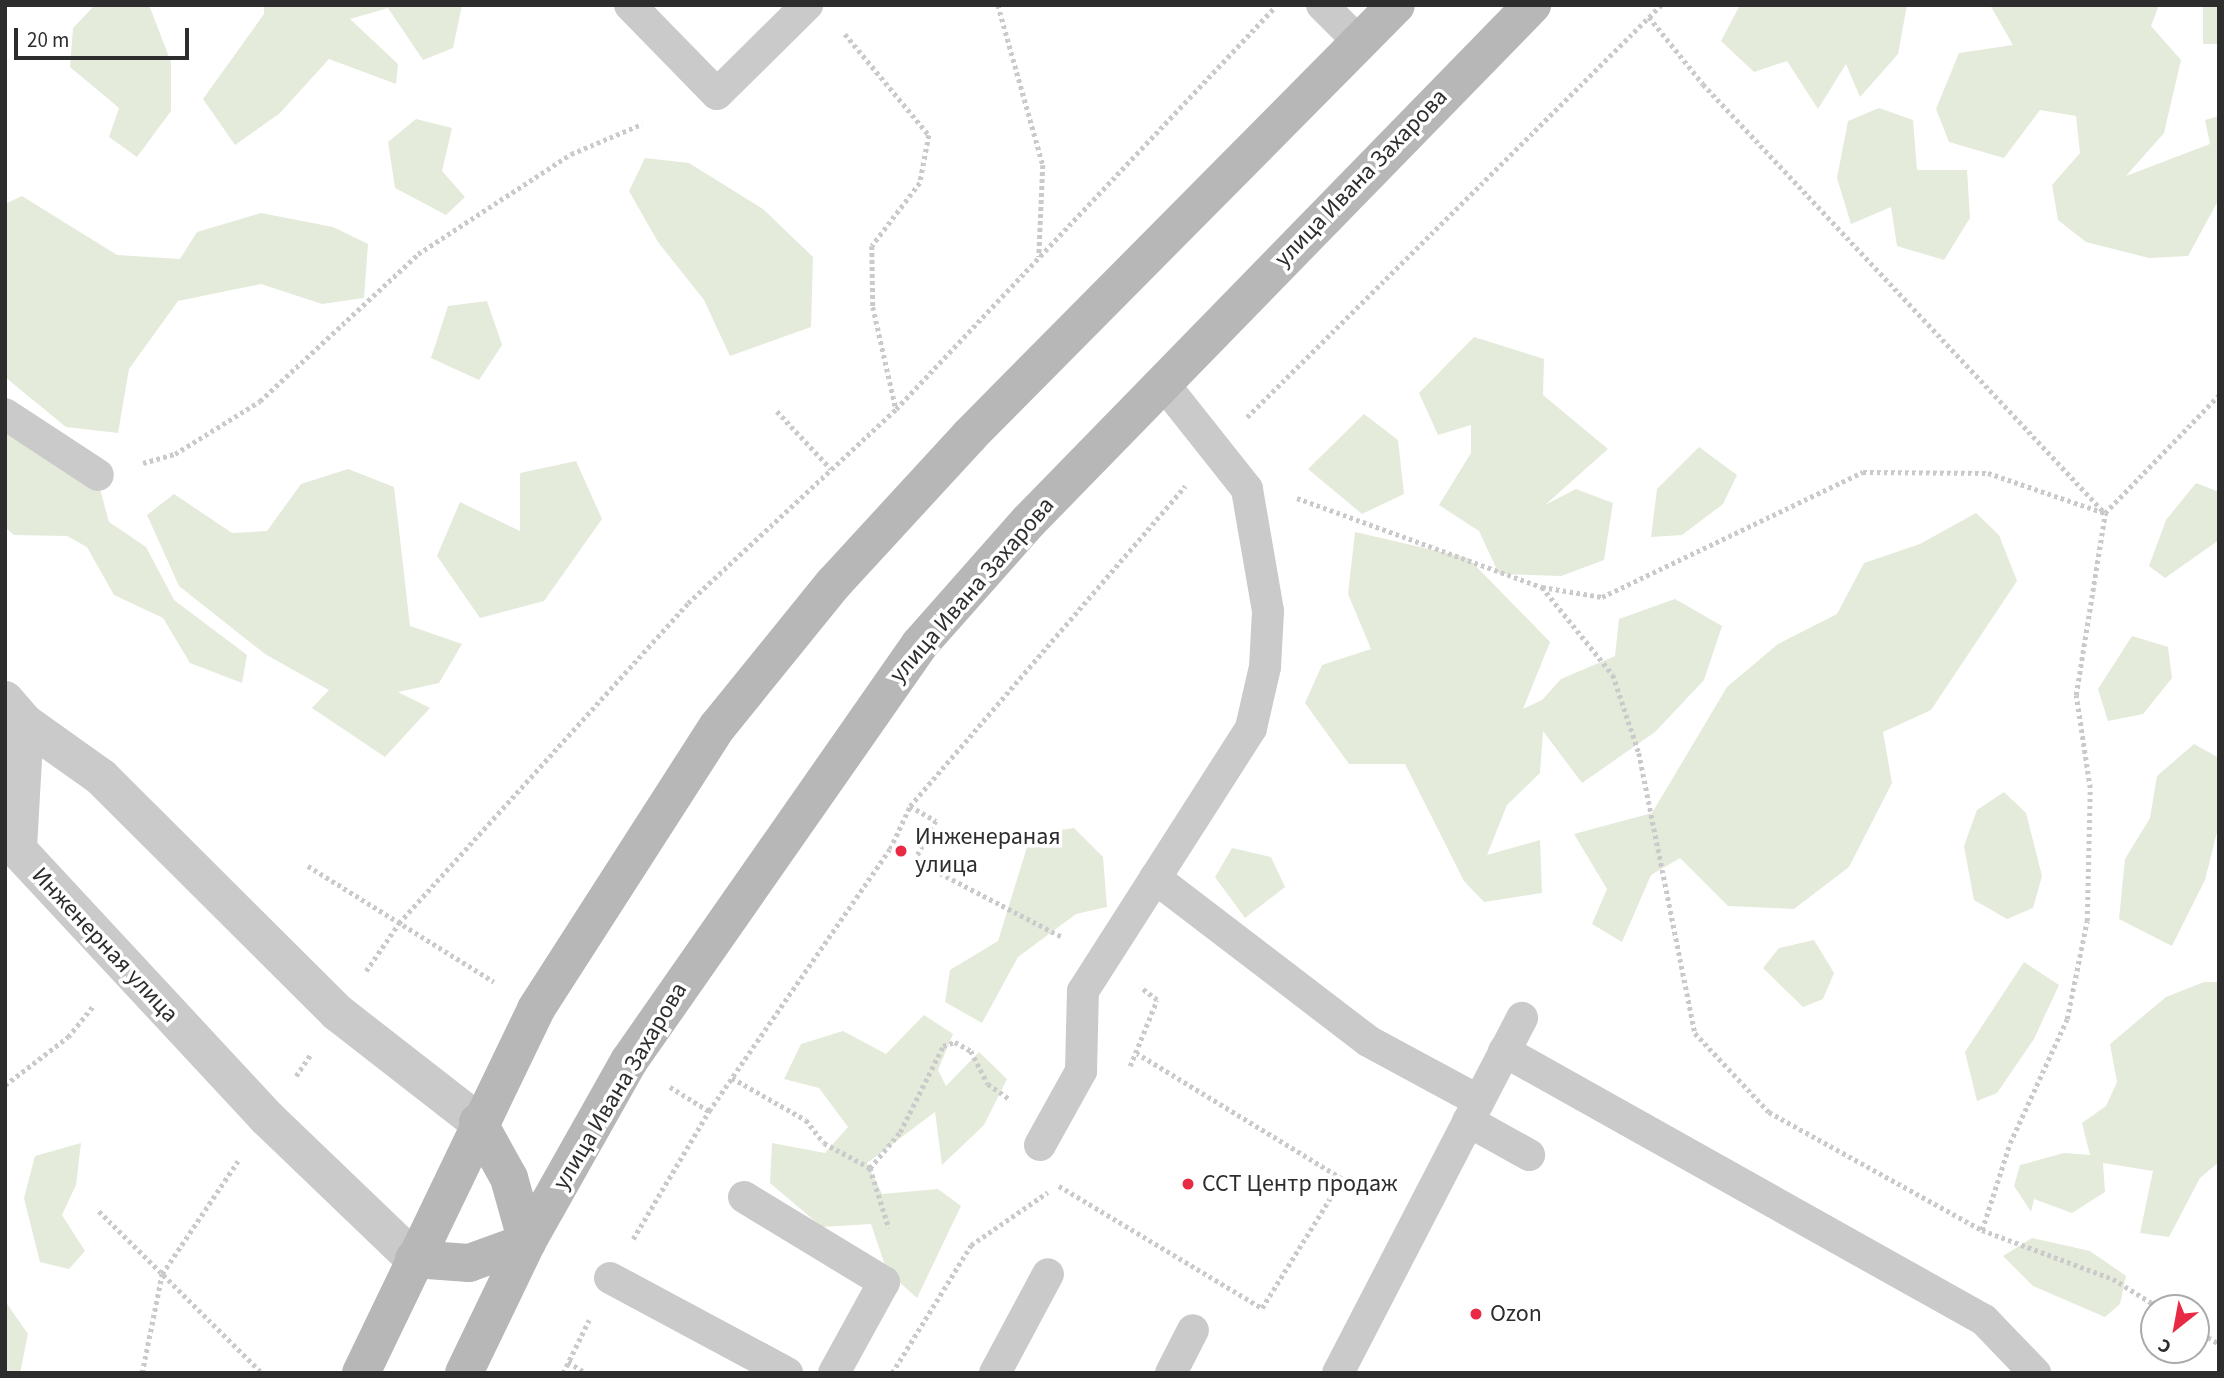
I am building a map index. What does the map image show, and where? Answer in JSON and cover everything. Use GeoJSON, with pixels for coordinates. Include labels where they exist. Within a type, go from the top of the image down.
{"type":"FeatureCollection","features":[{"type":"Feature","properties":{"kind":"main road"},"geometry":{"type":"LineString","coordinates":[[361,1373],[478,1122],[536,1009],[718,726],[834,583],[1396,5]]}},
{"type":"Feature","properties":{"kind":"main road","name":"улица Ивана Захарова"},"geometry":{"type":"LineString","coordinates":[[464,1373],[527,1242],[629,1061],[920,645],[1163,383],[1532,5]]}},
{"type":"Feature","properties":{"kind":"main road"},"geometry":{"type":"LineString","coordinates":[[414,1259],[469,1263],[527,1242],[509,1178],[478,1122]]}},
{"type":"Feature","properties":{"kind":"street","name":"Инженерная улица"},"geometry":{"type":"LineString","coordinates":[[15,712],[101,777],[338,1013],[478,1122]]}},
{"type":"Feature","properties":{"kind":"street","name":"Инженерная улица"},"geometry":{"type":"LineString","coordinates":[[15,712],[18,850],[267,1118],[414,1259]]}},
{"type":"Feature","properties":{"kind":"lane"},"geometry":{"type":"LineString","coordinates":[[630,5],[717,93],[807,5]]}},
{"type":"Feature","properties":{"kind":"lane"},"geometry":{"type":"LineString","coordinates":[[1322,5],[1359,42]]}},
{"type":"Feature","properties":{"kind":"lane"},"geometry":{"type":"LineString","coordinates":[[1045,1136],[1081,1071],[1083,991],[1251,728],[1262,680],[1268,611],[1247,489],[1219,446],[1163,383]]}},
{"type":"Feature","properties":{"kind":"lane"},"geometry":{"type":"LineString","coordinates":[[5,414],[98,475]]}},
{"type":"Feature","properties":{"kind":"lane"},"geometry":{"type":"LineString","coordinates":[[1155,878],[1368,1041],[1474,1111],[1529,1155]]}},
{"type":"Feature","properties":{"kind":"lane"},"geometry":{"type":"LineString","coordinates":[[1338,1373],[1522,1018]]}},
{"type":"Feature","properties":{"kind":"lane"},"geometry":{"type":"LineString","coordinates":[[1504,1051],[1984,1320],[2035,1373]]}},
{"type":"Feature","properties":{"kind":"lane"},"geometry":{"type":"LineString","coordinates":[[744,1197],[884,1282],[834,1373]]}},
{"type":"Feature","properties":{"kind":"lane"},"geometry":{"type":"LineString","coordinates":[[995,1373],[1048,1274]]}},
{"type":"Feature","properties":{"kind":"lane"},"geometry":{"type":"LineString","coordinates":[[610,1278],[788,1373]]}},
{"type":"Feature","properties":{"kind":"lane"},"geometry":{"type":"LineString","coordinates":[[1171,1373],[1193,1330]]}},
{"type":"Feature","properties":{"kind":"path"},"geometry":{"type":"LineString","coordinates":[[998,5],[1043,165],[1039,258]]}},
{"type":"Feature","properties":{"kind":"path"},"geometry":{"type":"LineString","coordinates":[[142,1373],[162,1274],[399,923],[688,603],[896,410],[1277,5]]}},
{"type":"Feature","properties":{"kind":"path"},"geometry":{"type":"LineString","coordinates":[[563,1373],[610,1278],[732,1078],[890,849],[910,806],[1219,446],[1661,5]]}},
{"type":"Feature","properties":{"kind":"path"},"geometry":{"type":"LineString","coordinates":[[1649,17],[1703,84],[2105,513]]}},
{"type":"Feature","properties":{"kind":"path"},"geometry":{"type":"LineString","coordinates":[[837,25],[929,135],[920,183],[872,246],[873,307],[896,410]]}},
{"type":"Feature","properties":{"kind":"path"},"geometry":{"type":"LineString","coordinates":[[98,475],[175,454],[260,401],[418,254],[571,154],[642,124]]}},
{"type":"Feature","properties":{"kind":"path"},"geometry":{"type":"LineString","coordinates":[[1982,1230],[2010,1143],[2067,1019],[2087,921],[2090,788],[2076,695],[2105,513],[2219,395]]}},
{"type":"Feature","properties":{"kind":"path"},"geometry":{"type":"LineString","coordinates":[[776,411],[831,469]]}},
{"type":"Feature","properties":{"kind":"path"},"geometry":{"type":"LineString","coordinates":[[1247,489],[1282,493],[1396,530],[1542,587],[1602,597],[1863,472],[1987,473],[2105,513]]}},
{"type":"Feature","properties":{"kind":"path"},"geometry":{"type":"LineString","coordinates":[[1542,587],[1613,675],[1639,753],[1695,1033],[1769,1112],[1982,1230],[2113,1279],[2140,1296]]}},
{"type":"Feature","properties":{"kind":"path"},"geometry":{"type":"LineString","coordinates":[[308,866],[536,1009]]}},
{"type":"Feature","properties":{"kind":"path"},"geometry":{"type":"LineString","coordinates":[[870,1168],[900,1132],[931,1060],[955,1042],[971,1051],[988,1084],[1045,1136]]}},
{"type":"Feature","properties":{"kind":"path"},"geometry":{"type":"LineString","coordinates":[[892,1373],[971,1245],[1058,1185],[1262,1308],[1342,1179],[1137,1054]]}},
{"type":"Feature","properties":{"kind":"path"},"geometry":{"type":"LineString","coordinates":[[732,1078],[806,1119],[824,1143],[870,1168],[895,1242]]}},
{"type":"Feature","properties":{"kind":"path"},"geometry":{"type":"LineString","coordinates":[[99,1210],[262,1373]]}},
{"type":"Feature","properties":{"kind":"path"},"geometry":{"type":"LineString","coordinates":[[927,1291],[937,1298]]}},
{"type":"Feature","properties":{"kind":"path"},"geometry":{"type":"LineString","coordinates":[[568,1362],[586,1373]]}},
{"type":"Feature","properties":{"kind":"green space"},"geometry":{"type":"Polygon","coordinates":[[[95,5],[149,5],[171,62],[171,111],[137,157],[109,137],[119,108],[70,67],[73,28],[95,5]]]}},
{"type":"Feature","properties":{"kind":"green space"},"geometry":{"type":"Polygon","coordinates":[[[264,5],[462,5],[453,48],[423,60],[388,8],[350,19],[398,64],[396,84],[329,59],[280,113],[235,145],[203,99],[264,14],[264,5]]]}},
{"type":"Feature","properties":{"kind":"green space"},"geometry":{"type":"Polygon","coordinates":[[[1740,5],[1907,5],[1898,54],[1860,97],[1846,64],[1818,109],[1787,61],[1754,72],[1721,41],[1740,5]]]}},
{"type":"Feature","properties":{"kind":"green space"},"geometry":{"type":"Polygon","coordinates":[[[1990,5],[2159,5],[2151,26],[2181,60],[2164,133],[2126,176],[2210,144],[2205,120],[2219,116],[2219,199],[2188,256],[2149,258],[2086,242],[2058,220],[2052,185],[2080,153],[2076,116],[2040,110],[2004,158],[1949,142],[1936,109],[1959,53],[2013,45],[1990,5]]]}},
{"type":"Feature","properties":{"kind":"green space"},"geometry":{"type":"Polygon","coordinates":[[[2203,5],[2219,5],[2219,44],[2203,44],[2203,5]]]}},
{"type":"Feature","properties":{"kind":"green space"},"geometry":{"type":"Polygon","coordinates":[[[1879,108],[1913,120],[1917,170],[1967,170],[1970,218],[1944,260],[1897,246],[1891,207],[1851,224],[1837,178],[1848,121],[1879,108]]]}},
{"type":"Feature","properties":{"kind":"green space"},"geometry":{"type":"Polygon","coordinates":[[[416,119],[452,128],[442,171],[465,197],[446,215],[395,188],[388,142],[416,119]]]}},
{"type":"Feature","properties":{"kind":"green space"},"geometry":{"type":"Polygon","coordinates":[[[645,158],[689,163],[763,209],[813,257],[811,327],[730,356],[704,300],[658,242],[629,191],[645,158]]]}},
{"type":"Feature","properties":{"kind":"green space"},"geometry":{"type":"Polygon","coordinates":[[[22,196],[117,255],[180,259],[197,232],[261,213],[333,227],[368,244],[364,298],[322,304],[261,284],[178,301],[129,369],[118,433],[66,427],[5,377],[5,204],[22,196]]]}},
{"type":"Feature","properties":{"kind":"green space"},"geometry":{"type":"Polygon","coordinates":[[[487,301],[502,345],[479,380],[431,358],[448,306],[487,301]]]}},
{"type":"Feature","properties":{"kind":"green space"},"geometry":{"type":"Polygon","coordinates":[[[1474,337],[1544,359],[1543,395],[1608,449],[1545,505],[1576,489],[1613,503],[1604,560],[1561,576],[1499,574],[1479,531],[1439,505],[1471,453],[1471,425],[1438,435],[1419,393],[1474,337]]]}},
{"type":"Feature","properties":{"kind":"green space"},"geometry":{"type":"Polygon","coordinates":[[[5,404],[97,478],[109,522],[146,547],[174,600],[247,655],[242,683],[190,663],[163,618],[114,595],[87,547],[67,536],[14,535],[5,527],[5,404]]]}},
{"type":"Feature","properties":{"kind":"green space"},"geometry":{"type":"Polygon","coordinates":[[[1364,414],[1398,440],[1404,494],[1362,514],[1308,469],[1364,414]]]}},
{"type":"Feature","properties":{"kind":"green space"},"geometry":{"type":"Polygon","coordinates":[[[1699,447],[1737,475],[1723,504],[1682,535],[1651,537],[1657,489],[1699,447]]]}},
{"type":"Feature","properties":{"kind":"green space"},"geometry":{"type":"Polygon","coordinates":[[[576,461],[602,519],[544,601],[480,618],[437,556],[460,502],[520,531],[520,473],[576,461]]]}},
{"type":"Feature","properties":{"kind":"green space"},"geometry":{"type":"Polygon","coordinates":[[[348,469],[394,487],[410,626],[462,644],[439,683],[398,692],[430,708],[385,757],[312,708],[329,690],[265,654],[179,586],[147,515],[174,494],[232,533],[267,531],[301,484],[348,469]]]}},
{"type":"Feature","properties":{"kind":"green space"},"geometry":{"type":"Polygon","coordinates":[[[2196,483],[2219,492],[2219,540],[2165,578],[2149,566],[2166,520],[2196,483]]]}},
{"type":"Feature","properties":{"kind":"green space"},"geometry":{"type":"Polygon","coordinates":[[[1976,513],[1999,535],[2017,581],[1931,710],[1883,732],[1892,783],[1849,867],[1794,909],[1728,906],[1680,858],[1651,875],[1622,942],[1592,924],[1607,889],[1574,834],[1652,813],[1727,687],[1778,644],[1837,614],[1864,563],[1920,544],[1976,513]]]}},
{"type":"Feature","properties":{"kind":"green space"},"geometry":{"type":"Polygon","coordinates":[[[1355,532],[1468,558],[1550,642],[1523,709],[1542,700],[1561,679],[1615,656],[1619,619],[1675,599],[1722,626],[1704,680],[1655,732],[1582,783],[1543,731],[1540,773],[1507,805],[1487,855],[1540,840],[1542,893],[1484,902],[1464,881],[1405,764],[1349,764],[1305,703],[1322,665],[1371,649],[1348,594],[1355,532]]]}},
{"type":"Feature","properties":{"kind":"green space"},"geometry":{"type":"Polygon","coordinates":[[[2132,636],[2168,647],[2172,678],[2143,714],[2108,721],[2098,689],[2132,636]]]}},
{"type":"Feature","properties":{"kind":"green space"},"geometry":{"type":"Polygon","coordinates":[[[2194,744],[2219,758],[2219,824],[2205,880],[2172,946],[2119,919],[2125,859],[2150,818],[2157,776],[2194,744]]]}},
{"type":"Feature","properties":{"kind":"green space"},"geometry":{"type":"Polygon","coordinates":[[[2004,792],[2026,813],[2042,876],[2033,908],[2007,919],[1974,900],[1964,846],[1977,810],[2004,792]]]}},
{"type":"Feature","properties":{"kind":"green space"},"geometry":{"type":"Polygon","coordinates":[[[1074,828],[1103,857],[1107,907],[1076,914],[1018,957],[982,1023],[945,1002],[950,970],[998,941],[1031,834],[1074,828]]]}},
{"type":"Feature","properties":{"kind":"green space"},"geometry":{"type":"Polygon","coordinates":[[[1232,848],[1271,857],[1285,887],[1245,918],[1215,877],[1232,848]]]}},
{"type":"Feature","properties":{"kind":"green space"},"geometry":{"type":"Polygon","coordinates":[[[1814,940],[1834,973],[1823,999],[1803,1007],[1763,968],[1779,948],[1814,940]]]}},
{"type":"Feature","properties":{"kind":"green space"},"geometry":{"type":"Polygon","coordinates":[[[2024,962],[2059,985],[2034,1039],[1997,1093],[1977,1101],[1965,1052],[2024,962]]]}},
{"type":"Feature","properties":{"kind":"green space"},"geometry":{"type":"Polygon","coordinates":[[[2204,982],[2219,982],[2219,1162],[2200,1178],[2169,1237],[2140,1233],[2153,1171],[2103,1163],[2105,1192],[2072,1213],[2034,1199],[2031,1212],[2014,1186],[2020,1165],[2064,1153],[2090,1155],[2082,1123],[2106,1106],[2117,1082],[2110,1044],[2166,997],[2204,982]]]}},
{"type":"Feature","properties":{"kind":"green space"},"geometry":{"type":"Polygon","coordinates":[[[924,1015],[953,1034],[938,1070],[946,1086],[979,1052],[1007,1079],[984,1125],[942,1165],[935,1112],[867,1163],[882,1194],[938,1189],[961,1206],[917,1298],[887,1271],[871,1224],[822,1227],[770,1183],[772,1143],[825,1153],[848,1127],[819,1088],[784,1079],[801,1044],[843,1031],[886,1054],[924,1015]]]}},
{"type":"Feature","properties":{"kind":"green space"},"geometry":{"type":"Polygon","coordinates":[[[81,1143],[76,1185],[62,1215],[85,1251],[69,1269],[40,1262],[24,1198],[35,1156],[81,1143]]]}},
{"type":"Feature","properties":{"kind":"green space"},"geometry":{"type":"Polygon","coordinates":[[[2032,1238],[2090,1251],[2126,1276],[2120,1304],[2105,1317],[2033,1286],[2003,1256],[2032,1238]]]}},
{"type":"Feature","properties":{"kind":"green space"},"geometry":{"type":"Polygon","coordinates":[[[5,1301],[28,1334],[20,1373],[5,1373],[5,1301]]]}},
{"type":"Feature","properties":{"kind":"place","name":"Инженераная улица"},"geometry":{"type":"Point","coordinates":[901,851]}},
{"type":"Feature","properties":{"kind":"place","name":"CCТ Центр продаж"},"geometry":{"type":"Point","coordinates":[1188,1184]}},
{"type":"Feature","properties":{"kind":"place","name":"Ozon"},"geometry":{"type":"Point","coordinates":[1476,1314]}}]}
